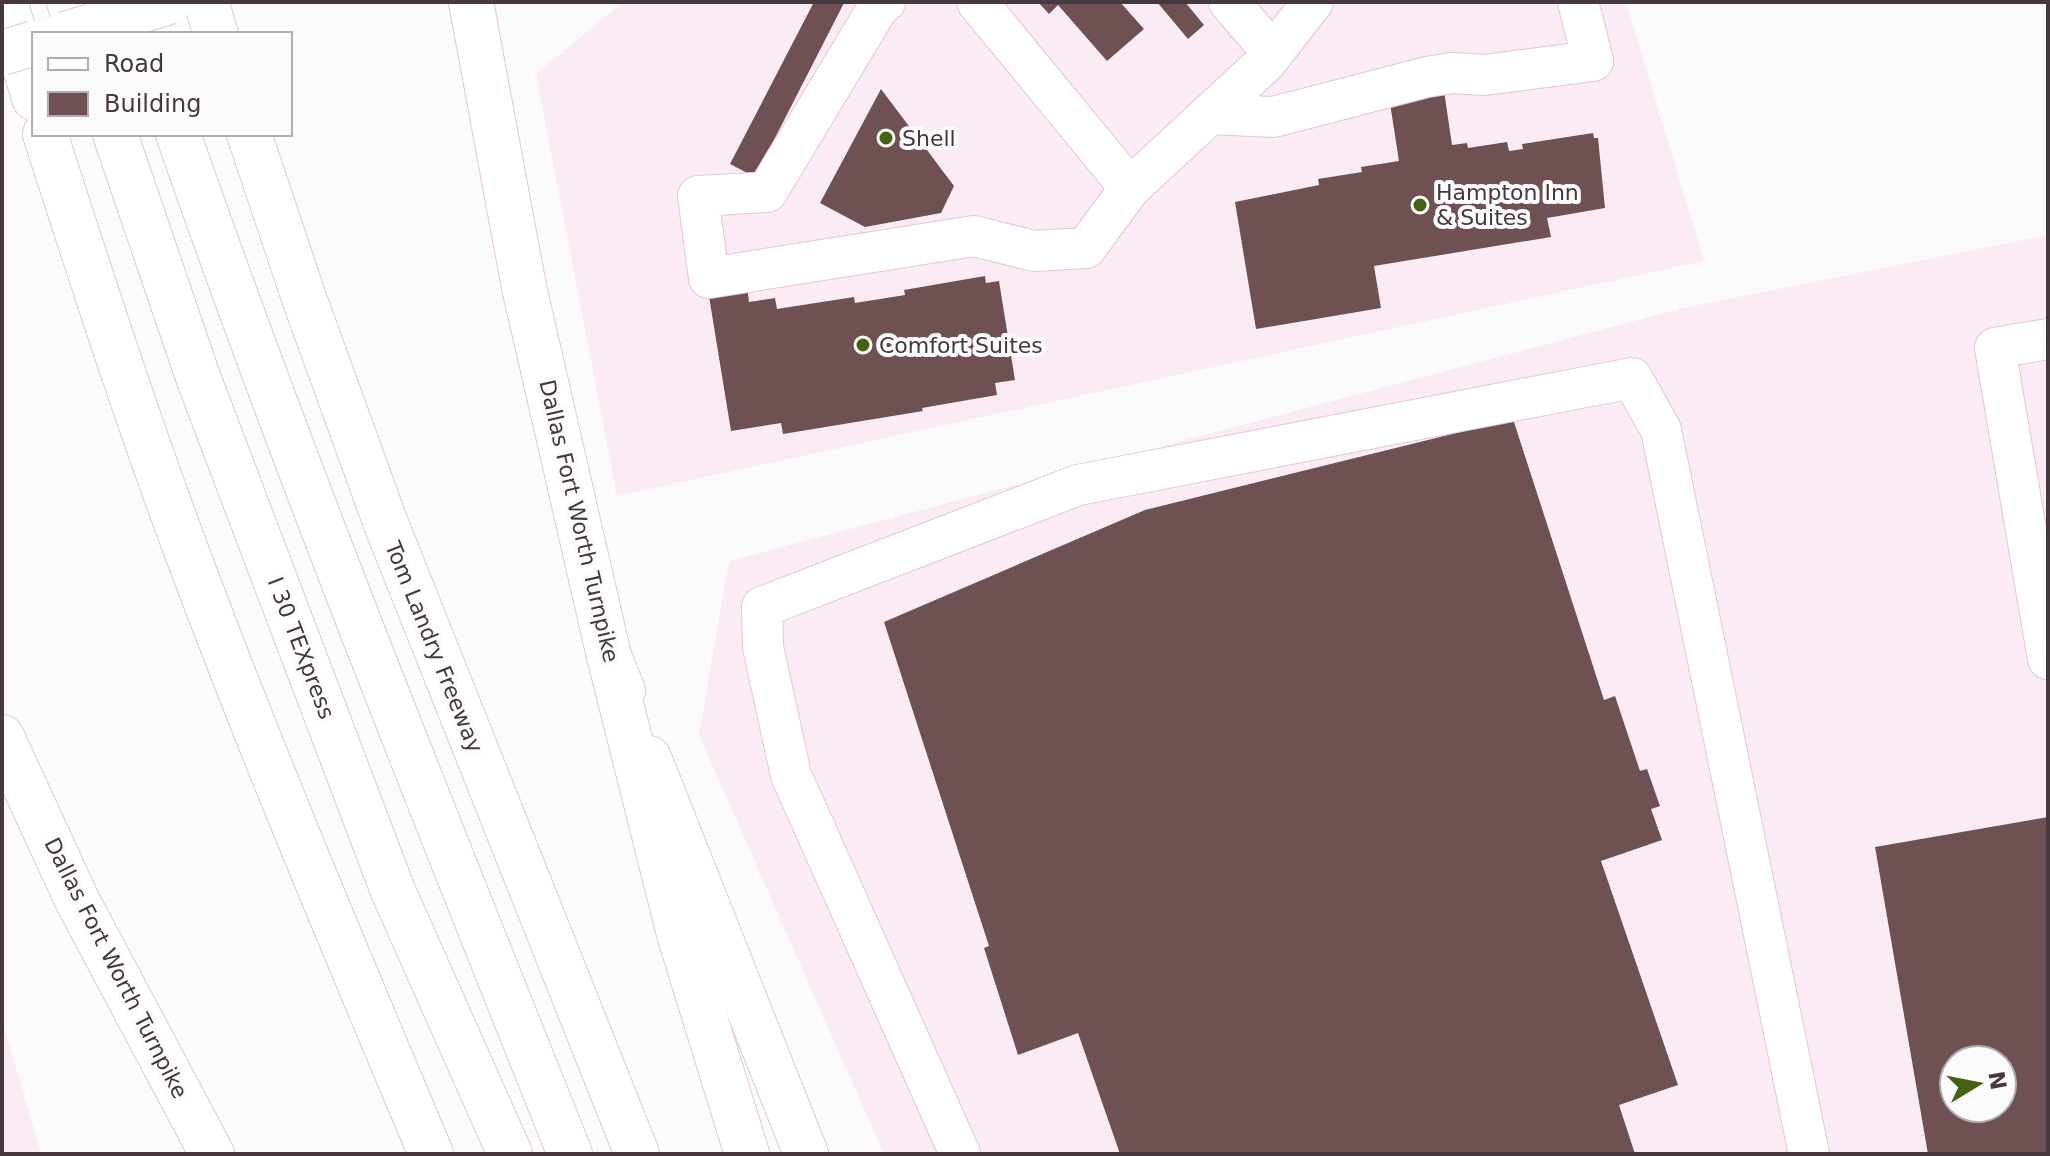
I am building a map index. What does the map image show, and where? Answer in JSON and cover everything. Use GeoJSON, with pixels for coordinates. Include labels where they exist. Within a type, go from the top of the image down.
{"type":"FeatureCollection","features":[{"type":"Feature","properties":{"kind":"main road"},"geometry":{"type":"LineString","coordinates":[[5,2],[32,91]]}},
{"type":"Feature","properties":{"kind":"main road"},"geometry":{"type":"LineString","coordinates":[[69,2],[79,32]]}},
{"type":"Feature","properties":{"kind":"main road"},"geometry":{"type":"LineString","coordinates":[[138,2],[146,32]]}},
{"type":"Feature","properties":{"kind":"main road"},"geometry":{"type":"LineString","coordinates":[[72,32],[169,2]]}},
{"type":"Feature","properties":{"kind":"main road"},"geometry":{"type":"LineString","coordinates":[[206,2],[215,32]]}},
{"type":"Feature","properties":{"kind":"main road","name":"Dallas Fort Worth Turnpike"},"geometry":{"type":"LineString","coordinates":[[471,2],[524,287],[609,656],[806,1154]]}},
{"type":"Feature","properties":{"kind":"main road"},"geometry":{"type":"LineString","coordinates":[[481,51],[505,2]]}},
{"type":"Feature","properties":{"kind":"main road"},"geometry":{"type":"LineString","coordinates":[[2,53],[32,44]]}},
{"type":"Feature","properties":{"kind":"main road"},"geometry":{"type":"LineString","coordinates":[[46,136],[118,360],[199,585],[286,809],[431,1154]]}},
{"type":"Feature","properties":{"kind":"main road","name":"I 30 TEXpress"},"geometry":{"type":"LineString","coordinates":[[116,136],[198,377],[393,891],[510,1154]]}},
{"type":"Feature","properties":{"kind":"main road"},"geometry":{"type":"LineString","coordinates":[[179,136],[255,353],[386,693],[570,1154]]}},
{"type":"Feature","properties":{"kind":"main road","name":"Tom Landry Freeway"},"geometry":{"type":"LineString","coordinates":[[250,136],[309,312],[391,538],[637,1154]]}},
{"type":"Feature","properties":{"kind":"main road"},"geometry":{"type":"LineString","coordinates":[[609,656],[679,934],[747,1154]]}},
{"type":"Feature","properties":{"kind":"main road","name":"Dallas Fort Worth Turnpike"},"geometry":{"type":"LineString","coordinates":[[2,737],[77,900],[212,1154]]}},
{"type":"Feature","properties":{"kind":"lane"},"geometry":{"type":"LineString","coordinates":[[885,2],[879,6],[767,192],[698,196],[709,278],[974,236],[1034,251],[1086,248],[1130,188],[1273,53],[1313,2]]}},
{"type":"Feature","properties":{"kind":"lane"},"geometry":{"type":"LineString","coordinates":[[977,2],[1130,188]]}},
{"type":"Feature","properties":{"kind":"lane"},"geometry":{"type":"LineString","coordinates":[[1229,2],[1273,53]]}},
{"type":"Feature","properties":{"kind":"lane"},"geometry":{"type":"LineString","coordinates":[[1210,114],[1274,117],[1427,77],[1452,73],[1485,75],[1593,61],[1578,2]]}},
{"type":"Feature","properties":{"kind":"lane"},"geometry":{"type":"LineString","coordinates":[[2048,339],[1995,348],[2048,659]]}},
{"type":"Feature","properties":{"kind":"lane"},"geometry":{"type":"LineString","coordinates":[[960,1154],[791,775],[763,647],[762,607],[1078,485],[1632,378],[1661,430],[1809,1154]]}},
{"type":"Feature","properties":{"kind":"shaded area"},"geometry":{"type":"Polygon","coordinates":[[[623,2],[1626,2],[1704,261],[617,496],[536,74],[623,2]]]}},
{"type":"Feature","properties":{"kind":"shaded area"},"geometry":{"type":"Polygon","coordinates":[[[2048,235],[2048,1154],[884,1154],[699,735],[729,561],[1683,308],[2048,235]]]}},
{"type":"Feature","properties":{"kind":"shaded area"},"geometry":{"type":"Polygon","coordinates":[[[2,1020],[41,1154],[2,1154],[2,1020]]]}},
{"type":"Feature","properties":{"kind":"building"},"geometry":{"type":"Polygon","coordinates":[[[814,2],[844,3],[755,177],[730,164],[814,2]]]}},
{"type":"Feature","properties":{"kind":"building"},"geometry":{"type":"Polygon","coordinates":[[[1038,2],[1120,2],[1144,29],[1107,61],[1058,5],[1049,14],[1038,2]]]}},
{"type":"Feature","properties":{"kind":"building"},"geometry":{"type":"Polygon","coordinates":[[[1157,2],[1185,2],[1204,25],[1188,39],[1157,2]]]}},
{"type":"Feature","properties":{"kind":"building","name":"Hampton Inn & Suites"},"geometry":{"type":"Polygon","coordinates":[[[1443,84],[1452,145],[1467,143],[1468,148],[1507,142],[1509,151],[1523,149],[1522,144],[1593,133],[1594,138],[1598,138],[1605,208],[1547,218],[1551,237],[1374,266],[1381,308],[1256,329],[1235,202],[1319,185],[1318,179],[1362,172],[1361,167],[1399,161],[1389,97],[1443,84]]]}},
{"type":"Feature","properties":{"kind":"building","name":"Shell"},"geometry":{"type":"Polygon","coordinates":[[[881,89],[954,186],[941,213],[865,227],[820,203],[881,89]]]}},
{"type":"Feature","properties":{"kind":"building","name":"Comfort Suites"},"geometry":{"type":"Polygon","coordinates":[[[985,276],[986,283],[999,281],[1015,380],[995,383],[997,395],[922,408],[923,411],[783,434],[781,423],[731,431],[707,284],[746,278],[749,302],[775,298],[777,309],[854,297],[855,303],[905,295],[904,290],[985,276]]]}},
{"type":"Feature","properties":{"kind":"building"},"geometry":{"type":"Polygon","coordinates":[[[1513,419],[1604,700],[1615,696],[1640,771],[1647,769],[1660,806],[1651,809],[1662,840],[1601,861],[1678,1085],[1619,1105],[1635,1154],[1120,1154],[1078,1033],[1018,1055],[984,948],[989,946],[884,622],[1145,510],[1513,419]]]}},
{"type":"Feature","properties":{"kind":"building"},"geometry":{"type":"Polygon","coordinates":[[[2048,817],[2048,1154],[1928,1154],[1875,847],[2048,817]]]}},
{"type":"Feature","properties":{"kind":"place","name":"Shell"},"geometry":{"type":"Point","coordinates":[886,138]}},
{"type":"Feature","properties":{"kind":"place","name":"Hampton Inn & Suites"},"geometry":{"type":"Point","coordinates":[1420,205]}},
{"type":"Feature","properties":{"kind":"place","name":"Comfort Suites"},"geometry":{"type":"Point","coordinates":[863,345]}}]}
